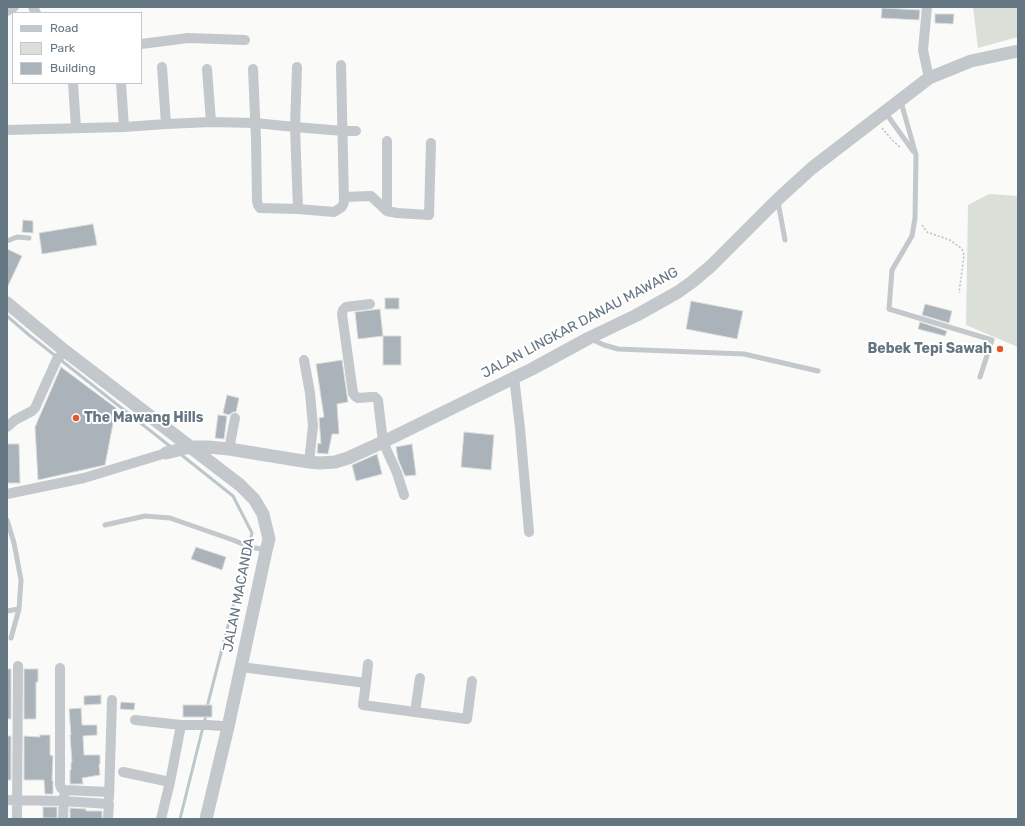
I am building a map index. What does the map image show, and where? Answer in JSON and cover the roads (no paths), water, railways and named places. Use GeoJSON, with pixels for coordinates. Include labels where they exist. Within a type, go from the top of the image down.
{"type":"FeatureCollection","features":[{"type":"Feature","properties":{"kind":"street"},"geometry":{"type":"LineString","coordinates":[[7,11],[14,7]]}},
{"type":"Feature","properties":{"kind":"street"},"geometry":{"type":"LineString","coordinates":[[927,7],[923,50],[929,78]]}},
{"type":"Feature","properties":{"kind":"street"},"geometry":{"type":"LineString","coordinates":[[142,44],[188,38],[245,40]]}},
{"type":"Feature","properties":{"kind":"street","name":"JALAN LINGKAR DANAU MAWANG"},"geometry":{"type":"LineString","coordinates":[[186,448],[229,449],[320,463],[335,462],[348,458],[383,442],[532,369],[678,292],[711,266],[778,199],[812,168],[929,78],[971,61],[1018,51]]}},
{"type":"Feature","properties":{"kind":"street"},"geometry":{"type":"LineString","coordinates":[[252,69],[258,205],[260,208],[334,212],[342,207],[344,202],[341,65]]}},
{"type":"Feature","properties":{"kind":"street"},"geometry":{"type":"LineString","coordinates":[[162,67],[166,124]]}},
{"type":"Feature","properties":{"kind":"street"},"geometry":{"type":"LineString","coordinates":[[297,67],[296,128],[298,209]]}},
{"type":"Feature","properties":{"kind":"street"},"geometry":{"type":"LineString","coordinates":[[207,69],[211,122]]}},
{"type":"Feature","properties":{"kind":"street"},"geometry":{"type":"LineString","coordinates":[[73,84],[76,128]]}},
{"type":"Feature","properties":{"kind":"street"},"geometry":{"type":"LineString","coordinates":[[121,84],[124,127]]}},
{"type":"Feature","properties":{"kind":"street"},"geometry":{"type":"LineString","coordinates":[[7,130],[124,127],[211,122],[255,123],[296,128],[356,131]]}},
{"type":"Feature","properties":{"kind":"street"},"geometry":{"type":"LineString","coordinates":[[387,141],[387,211]]}},
{"type":"Feature","properties":{"kind":"street"},"geometry":{"type":"LineString","coordinates":[[344,197],[371,196],[387,211],[429,216],[431,143]]}},
{"type":"Feature","properties":{"kind":"street","name":"JALAN MACANDA"},"geometry":{"type":"LineString","coordinates":[[7,303],[61,354],[186,448],[240,485],[254,499],[263,514],[268,539],[264,550],[241,667],[225,726],[206,819]]}},
{"type":"Feature","properties":{"kind":"street"},"geometry":{"type":"LineString","coordinates":[[370,304],[346,307],[342,314],[353,393],[358,398],[376,397],[378,400],[383,442],[397,473],[404,495]]}},
{"type":"Feature","properties":{"kind":"street"},"geometry":{"type":"LineString","coordinates":[[7,427],[15,420],[35,408],[61,354]]}},
{"type":"Feature","properties":{"kind":"street"},"geometry":{"type":"LineString","coordinates":[[304,360],[310,393],[313,426],[309,462]]}},
{"type":"Feature","properties":{"kind":"street"},"geometry":{"type":"LineString","coordinates":[[514,377],[529,532]]}},
{"type":"Feature","properties":{"kind":"street"},"geometry":{"type":"LineString","coordinates":[[229,449],[235,418]]}},
{"type":"Feature","properties":{"kind":"street"},"geometry":{"type":"LineString","coordinates":[[7,494],[84,478],[186,448]]}},
{"type":"Feature","properties":{"kind":"street"},"geometry":{"type":"LineString","coordinates":[[368,664],[363,705],[467,718],[472,681]]}},
{"type":"Feature","properties":{"kind":"street"},"geometry":{"type":"LineString","coordinates":[[17,819],[18,666]]}},
{"type":"Feature","properties":{"kind":"street"},"geometry":{"type":"LineString","coordinates":[[241,667],[366,683]]}},
{"type":"Feature","properties":{"kind":"street"},"geometry":{"type":"LineString","coordinates":[[60,668],[60,785],[64,790],[63,819]]}},
{"type":"Feature","properties":{"kind":"street"},"geometry":{"type":"LineString","coordinates":[[415,712],[420,678]]}},
{"type":"Feature","properties":{"kind":"street"},"geometry":{"type":"LineString","coordinates":[[108,819],[112,700]]}},
{"type":"Feature","properties":{"kind":"street"},"geometry":{"type":"LineString","coordinates":[[135,720],[181,725],[208,724],[225,726]]}},
{"type":"Feature","properties":{"kind":"street"},"geometry":{"type":"LineString","coordinates":[[161,819],[181,725]]}},
{"type":"Feature","properties":{"kind":"street"},"geometry":{"type":"LineString","coordinates":[[123,772],[170,782]]}},
{"type":"Feature","properties":{"kind":"street"},"geometry":{"type":"LineString","coordinates":[[64,790],[109,792]]}},
{"type":"Feature","properties":{"kind":"street"},"geometry":{"type":"LineString","coordinates":[[7,800],[64,801],[108,804]]}},
{"type":"Feature","properties":{"kind":"lane"},"geometry":{"type":"LineString","coordinates":[[900,100],[916,155],[915,218],[912,236],[892,270],[889,309],[992,340],[980,376]]}},
{"type":"Feature","properties":{"kind":"lane"},"geometry":{"type":"LineString","coordinates":[[880,115],[916,155]]}},
{"type":"Feature","properties":{"kind":"lane"},"geometry":{"type":"LineString","coordinates":[[778,199],[785,240]]}},
{"type":"Feature","properties":{"kind":"lane"},"geometry":{"type":"LineString","coordinates":[[7,241],[17,237],[29,238]]}},
{"type":"Feature","properties":{"kind":"lane"},"geometry":{"type":"LineString","coordinates":[[589,338],[604,345],[618,349],[744,354],[818,371]]}},
{"type":"Feature","properties":{"kind":"lane"},"geometry":{"type":"LineString","coordinates":[[105,525],[145,516],[170,518],[250,547],[264,550]]}},
{"type":"Feature","properties":{"kind":"lane"},"geometry":{"type":"LineString","coordinates":[[7,520],[14,543],[21,580],[19,610],[11,638]]}},
{"type":"Feature","properties":{"kind":"lane"},"geometry":{"type":"LineString","coordinates":[[7,611],[19,610]]}},
{"type":"Feature","properties":{"kind":"waterway"},"geometry":{"type":"LineString","coordinates":[[7,316],[171,447]]}},
{"type":"Feature","properties":{"kind":"waterway"},"geometry":{"type":"LineString","coordinates":[[179,453],[233,496],[252,533],[207,707]]}},
{"type":"Feature","properties":{"kind":"waterway"},"geometry":{"type":"LineString","coordinates":[[180,819],[206,715]]}},
{"type":"Feature","properties":{"kind":"place","name":"Bebek Tepi Sawah"},"geometry":{"type":"Point","coordinates":[1000,349]}},
{"type":"Feature","properties":{"kind":"place","name":"The Mawang Hills"},"geometry":{"type":"Point","coordinates":[76,418]}}]}
